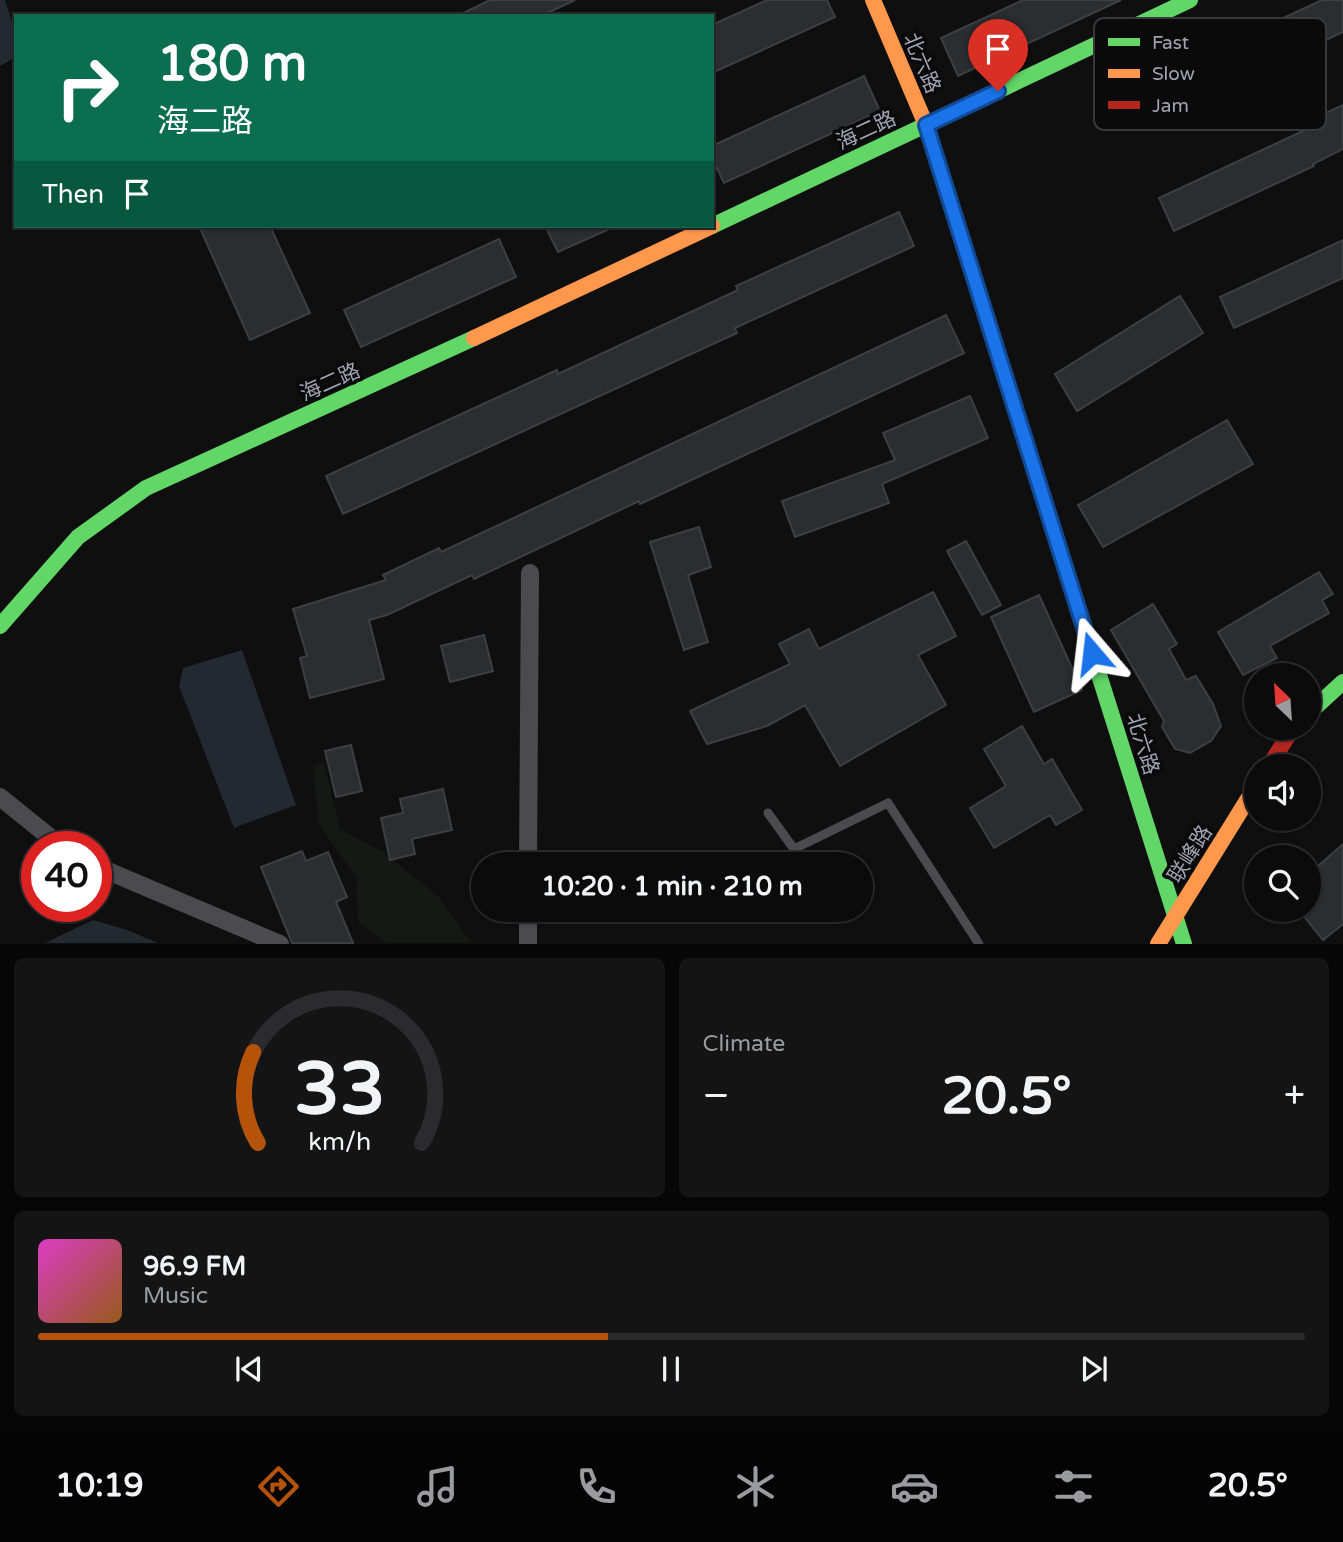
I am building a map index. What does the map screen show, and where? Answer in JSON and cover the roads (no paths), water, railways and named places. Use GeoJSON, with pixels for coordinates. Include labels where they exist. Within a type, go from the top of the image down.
{"type":"FeatureCollection","features":[{"type":"Feature","properties":{"kind":"street","name":"北六路"},"geometry":{"type":"LineString","coordinates":[[873,0],[926,125],[1184,943]]}},
{"type":"Feature","properties":{"kind":"street","name":"海二路"},"geometry":{"type":"LineString","coordinates":[[1152,18],[1190,0]]}},
{"type":"Feature","properties":{"kind":"street","name":"海二路"},"geometry":{"type":"LineString","coordinates":[[714,225],[1094,45]]}},
{"type":"Feature","properties":{"kind":"street","name":"海二路"},"geometry":{"type":"LineString","coordinates":[[0,626],[78,537],[146,488],[367,389],[708,228]]}},
{"type":"Feature","properties":{"kind":"street"},"geometry":{"type":"LineString","coordinates":[[528,852],[530,573]]}},
{"type":"Feature","properties":{"kind":"street"},"geometry":{"type":"LineString","coordinates":[[1321,702],[1343,682]]}},
{"type":"Feature","properties":{"kind":"street"},"geometry":{"type":"LineString","coordinates":[[0,797],[42,831]]}},
{"type":"Feature","properties":{"kind":"street","name":"联峰路"},"geometry":{"type":"LineString","coordinates":[[1158,943],[1244,805]]}},
{"type":"Feature","properties":{"kind":"street"},"geometry":{"type":"LineString","coordinates":[[112,873],[280,943]]}},
{"type":"Feature","properties":{"kind":"street"},"geometry":{"type":"LineString","coordinates":[[528,922],[528,943]]}},
{"type":"Feature","properties":{"kind":"lane"},"geometry":{"type":"LineString","coordinates":[[768,813],[794,849],[888,803],[979,943]]}}]}
